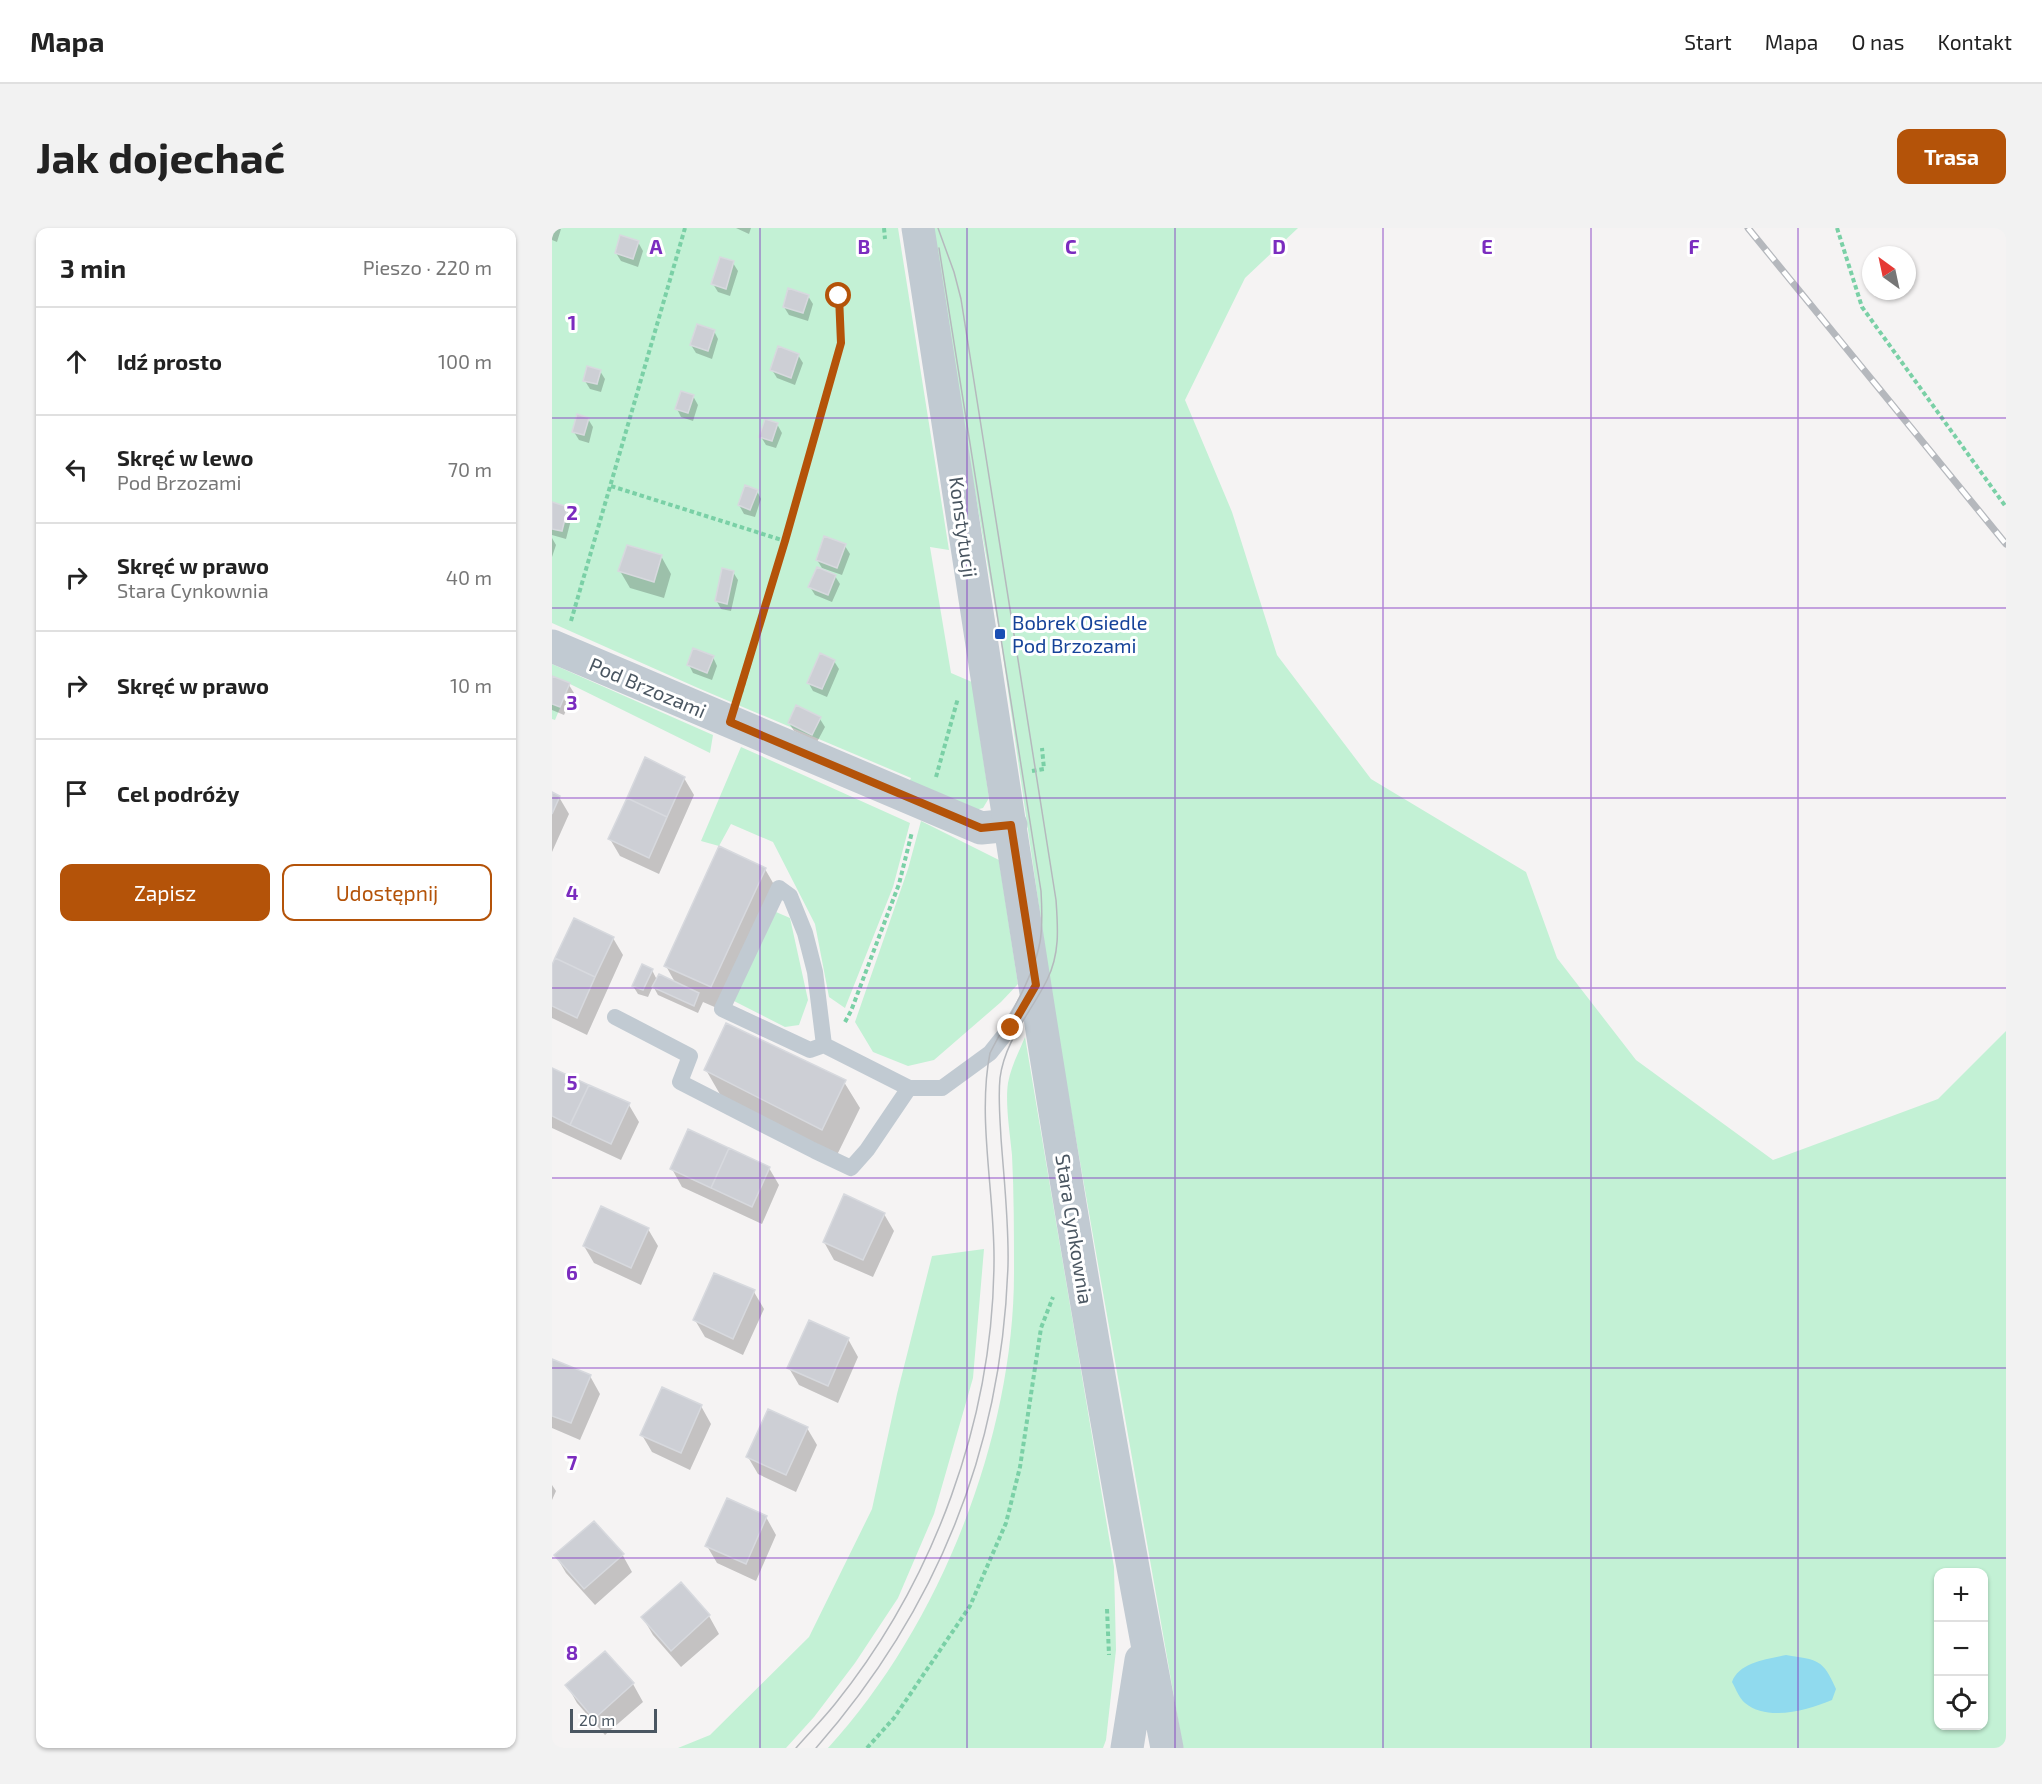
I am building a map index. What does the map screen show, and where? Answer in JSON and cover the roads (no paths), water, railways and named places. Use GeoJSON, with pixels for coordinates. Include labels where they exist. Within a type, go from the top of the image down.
{"type":"FeatureCollection","features":[{"type":"Feature","properties":{"kind":"street","name":"Konstytucji"},"geometry":{"type":"LineString","coordinates":[[918,228],[976,613],[1011,825]]}},
{"type":"Feature","properties":{"kind":"street","name":"Pod Brzozami"},"geometry":{"type":"LineString","coordinates":[[557,649],[981,828],[1011,825]]}},
{"type":"Feature","properties":{"kind":"street","name":"Stara Cynkownia"},"geometry":{"type":"LineString","coordinates":[[1011,825],[1096,1351],[1167,1748]]}},
{"type":"Feature","properties":{"kind":"street","name":"Stara Cynkownia"},"geometry":{"type":"LineString","coordinates":[[1127,1748],[1145,1631]]}},
{"type":"Feature","properties":{"kind":"lane"},"geometry":{"type":"LineString","coordinates":[[827,1046],[815,972],[805,933],[790,896],[779,888],[722,1009],[810,1050],[827,1046],[909,1088],[942,1088],[990,1053],[1011,1028],[1036,985]]}},
{"type":"Feature","properties":{"kind":"lane"},"geometry":{"type":"LineString","coordinates":[[615,1017],[690,1056],[680,1082],[851,1168],[867,1150],[909,1088]]}},
{"type":"Feature","properties":{"kind":"water"},"geometry":{"type":"Polygon","coordinates":[[[1786,1655],[1812,1660],[1823,1666],[1836,1689],[1832,1700],[1800,1710],[1776,1713],[1754,1709],[1745,1703],[1732,1682],[1736,1675],[1755,1662],[1786,1655]]]}},
{"type":"Feature","properties":{"kind":"tram line"},"geometry":{"type":"LineString","coordinates":[[816,1748],[858,1695],[896,1641],[928,1583],[955,1524],[976,1463],[992,1399],[1003,1333],[1008,1265],[999,1108],[1000,1078],[1007,1051],[1047,980],[1054,960],[1057,941],[1056,900],[961,299],[938,228]]}},
{"type":"Feature","properties":{"kind":"tram line"},"geometry":{"type":"LineString","coordinates":[[796,1748],[835,1704],[870,1656],[901,1605],[929,1552],[951,1496],[969,1439],[983,1380],[991,1321],[994,1262],[986,1130],[986,1078],[990,1053],[1032,971],[1042,929],[1041,891],[939,248]]}},
{"type":"Feature","properties":{"kind":"railway"},"geometry":{"type":"LineString","coordinates":[[1748,228],[2006,544]]}},
{"type":"Feature","properties":{"kind":"place","name":"Bobrek Osiedle Pod Brzozami"},"geometry":{"type":"Point","coordinates":[1000,634]}}]}
